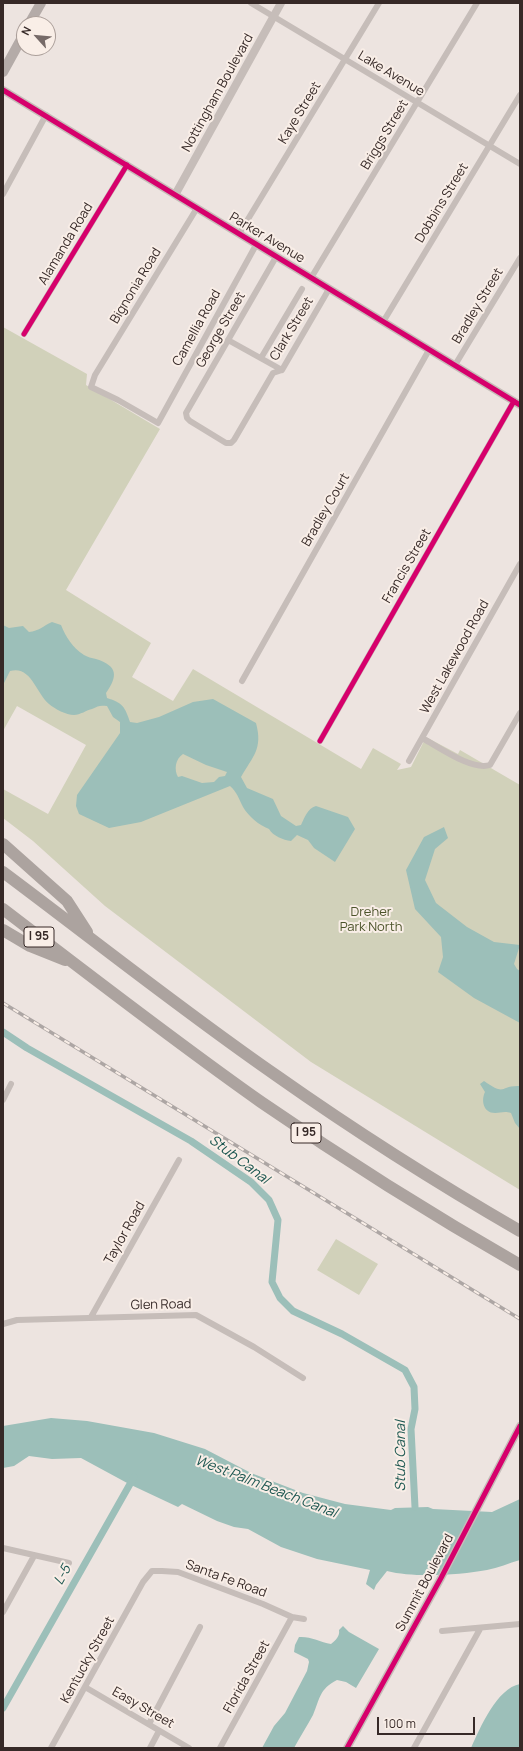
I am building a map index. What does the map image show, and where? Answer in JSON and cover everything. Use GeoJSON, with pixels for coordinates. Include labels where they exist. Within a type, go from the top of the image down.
{"type":"FeatureCollection","features":[{"type":"Feature","properties":{"kind":"highway"},"geometry":{"type":"LineString","coordinates":[[3,844],[66,900],[92,940]]}},
{"type":"Feature","properties":{"kind":"highway","name":"I 95"},"geometry":{"type":"LineString","coordinates":[[3,872],[179,1006],[277,1076],[410,1164],[520,1230]]}},
{"type":"Feature","properties":{"kind":"highway","name":"I 95"},"geometry":{"type":"LineString","coordinates":[[3,909],[180,1044],[291,1122],[400,1193],[520,1265]]}},
{"type":"Feature","properties":{"kind":"highway"},"geometry":{"type":"LineString","coordinates":[[3,930],[30,946],[75,964]]}},
{"type":"Feature","properties":{"kind":"main road"},"geometry":{"type":"LineString","coordinates":[[34,16],[41,3]]}},
{"type":"Feature","properties":{"kind":"main road"},"geometry":{"type":"LineString","coordinates":[[3,72],[16,48]]}},
{"type":"Feature","properties":{"kind":"street","name":"Lake Avenue"},"geometry":{"type":"LineString","coordinates":[[250,3],[520,164]]}},
{"type":"Feature","properties":{"kind":"street","name":"Nottingham Boulevard"},"geometry":{"type":"LineString","coordinates":[[175,195],[281,3]]}},
{"type":"Feature","properties":{"kind":"street","name":"Kaye Street"},"geometry":{"type":"LineString","coordinates":[[239,234],[379,3]]}},
{"type":"Feature","properties":{"kind":"street","name":"Briggs Street"},"geometry":{"type":"LineString","coordinates":[[311,278],[477,3]]}},
{"type":"Feature","properties":{"kind":"street","name":"Parker Avenue"},"geometry":{"type":"LineString","coordinates":[[3,90],[517,403]]}},
{"type":"Feature","properties":{"kind":"street","name":"Dobbins Street"},"geometry":{"type":"LineString","coordinates":[[383,322],[520,95]]}},
{"type":"Feature","properties":{"kind":"street"},"geometry":{"type":"LineString","coordinates":[[3,194],[46,115]]}},
{"type":"Feature","properties":{"kind":"street","name":"Alamanda Road"},"geometry":{"type":"LineString","coordinates":[[24,334],[127,165]]}},
{"type":"Feature","properties":{"kind":"street","name":"Bignonia Road"},"geometry":{"type":"LineString","coordinates":[[158,423],[118,400],[91,387],[95,375],[197,208]]}},
{"type":"Feature","properties":{"kind":"street","name":"Camellia Road"},"geometry":{"type":"LineString","coordinates":[[158,423],[256,245]]}},
{"type":"Feature","properties":{"kind":"street","name":"George Street"},"geometry":{"type":"LineString","coordinates":[[234,440],[231,443],[226,443],[190,421],[187,418],[186,413],[276,257]]}},
{"type":"Feature","properties":{"kind":"street","name":"Bradley Street"},"geometry":{"type":"LineString","coordinates":[[455,365],[520,258]]}},
{"type":"Feature","properties":{"kind":"street"},"geometry":{"type":"LineString","coordinates":[[261,358],[302,289]]}},
{"type":"Feature","properties":{"kind":"street","name":"Clark Street"},"geometry":{"type":"LineString","coordinates":[[234,440],[273,373],[282,370],[329,289]]}},
{"type":"Feature","properties":{"kind":"street"},"geometry":{"type":"LineString","coordinates":[[228,340],[282,370]]}},
{"type":"Feature","properties":{"kind":"street","name":"Bradley Court"},"geometry":{"type":"LineString","coordinates":[[242,681],[429,350]]}},
{"type":"Feature","properties":{"kind":"street","name":"Francis Street"},"geometry":{"type":"LineString","coordinates":[[320,741],[517,403]]}},
{"type":"Feature","properties":{"kind":"street","name":"West Lakewood Road"},"geometry":{"type":"LineString","coordinates":[[409,761],[520,564]]}},
{"type":"Feature","properties":{"kind":"street"},"geometry":{"type":"LineString","coordinates":[[422,738],[470,763],[484,767],[490,765],[520,712]]}},
{"type":"Feature","properties":{"kind":"street"},"geometry":{"type":"LineString","coordinates":[[3,1100],[11,1084]]}},
{"type":"Feature","properties":{"kind":"street","name":"Taylor Road"},"geometry":{"type":"LineString","coordinates":[[90,1317],[179,1160]]}},
{"type":"Feature","properties":{"kind":"street","name":"Glen Road"},"geometry":{"type":"LineString","coordinates":[[3,1324],[17,1320],[196,1314],[254,1347],[303,1378]]}},
{"type":"Feature","properties":{"kind":"street","name":"Summit Boulevard"},"geometry":{"type":"LineString","coordinates":[[347,1748],[441,1578],[520,1426]]}},
{"type":"Feature","properties":{"kind":"street"},"geometry":{"type":"LineString","coordinates":[[3,1548],[68,1563]]}},
{"type":"Feature","properties":{"kind":"street"},"geometry":{"type":"LineString","coordinates":[[3,1612],[34,1556]]}},
{"type":"Feature","properties":{"kind":"street","name":"Santa Fe Road"},"geometry":{"type":"LineString","coordinates":[[143,1582],[152,1572],[178,1572],[263,1604],[292,1617],[304,1619]]}},
{"type":"Feature","properties":{"kind":"street","name":"Kentucky Street"},"geometry":{"type":"LineString","coordinates":[[51,1748],[143,1582]]}},
{"type":"Feature","properties":{"kind":"street","name":"Florida Street"},"geometry":{"type":"LineString","coordinates":[[220,1748],[292,1617]]}},
{"type":"Feature","properties":{"kind":"street"},"geometry":{"type":"LineString","coordinates":[[442,1631],[480,1629],[520,1624]]}},
{"type":"Feature","properties":{"kind":"street"},"geometry":{"type":"LineString","coordinates":[[149,1724],[200,1627]]}},
{"type":"Feature","properties":{"kind":"street"},"geometry":{"type":"LineString","coordinates":[[414,1748],[480,1629]]}},
{"type":"Feature","properties":{"kind":"street","name":"Easy Street"},"geometry":{"type":"LineString","coordinates":[[85,1687],[189,1748]]}},
{"type":"Feature","properties":{"kind":"street"},"geometry":{"type":"LineString","coordinates":[[150,1748],[159,1730]]}},
{"type":"Feature","properties":{"kind":"green space","name":"Dreher Park North"},"geometry":{"type":"Polygon","coordinates":[[[3,327],[87,374],[86,385],[160,429],[66,590],[151,643],[132,677],[173,701],[193,669],[361,769],[373,748],[401,764],[397,770],[411,767],[426,737],[458,754],[460,750],[520,785],[520,1190],[311,1062],[105,906],[33,841],[3,818],[3,789],[48,814],[86,745],[17,706],[3,731],[3,327]]]}},
{"type":"Feature","properties":{"kind":"green space"},"geometry":{"type":"Polygon","coordinates":[[[336,1239],[378,1264],[359,1295],[317,1270],[336,1239]]]}},
{"type":"Feature","properties":{"kind":"water"},"geometry":{"type":"Polygon","coordinates":[[[52,622],[61,625],[70,642],[76,649],[87,656],[109,665],[112,668],[114,677],[113,682],[106,693],[107,698],[123,706],[130,722],[137,723],[159,717],[193,702],[213,699],[256,723],[258,739],[256,752],[241,777],[247,788],[273,799],[281,816],[296,826],[301,825],[308,811],[316,806],[348,817],[355,829],[335,862],[314,848],[308,840],[297,835],[291,841],[282,839],[273,834],[269,829],[258,823],[245,811],[236,793],[230,786],[141,822],[109,828],[79,814],[76,806],[77,795],[120,733],[120,722],[113,717],[107,706],[99,706],[76,715],[57,710],[44,699],[28,676],[17,670],[10,671],[3,685],[3,625],[9,628],[23,626],[29,632],[52,622]],[[183,754],[177,762],[176,768],[178,777],[182,776],[202,783],[214,782],[219,777],[225,776],[227,772],[206,765],[183,754]]]}},
{"type":"Feature","properties":{"kind":"water"},"geometry":{"type":"Polygon","coordinates":[[[444,827],[448,838],[435,849],[425,880],[436,903],[467,927],[494,942],[520,945],[514,964],[520,971],[520,1023],[474,998],[438,972],[443,957],[441,937],[415,909],[406,870],[424,837],[444,827]]]}},
{"type":"Feature","properties":{"kind":"water"},"geometry":{"type":"Polygon","coordinates":[[[484,1081],[491,1086],[500,1089],[520,1086],[520,1129],[515,1123],[511,1113],[491,1112],[484,1106],[483,1099],[485,1092],[480,1084],[484,1081]]]}},
{"type":"Feature","properties":{"kind":"water","name":"West Palm Beach Canal"},"geometry":{"type":"Polygon","coordinates":[[[51,1418],[87,1421],[154,1433],[205,1449],[251,1473],[303,1493],[345,1504],[391,1510],[395,1508],[428,1507],[433,1509],[492,1512],[520,1499],[520,1560],[487,1570],[463,1573],[423,1575],[387,1571],[374,1590],[366,1584],[370,1570],[317,1559],[281,1547],[248,1529],[234,1527],[217,1521],[182,1504],[178,1507],[129,1484],[81,1458],[52,1459],[29,1456],[14,1466],[3,1468],[3,1426],[51,1418]]]}},
{"type":"Feature","properties":{"kind":"water"},"geometry":{"type":"Polygon","coordinates":[[[343,1626],[349,1632],[379,1649],[356,1688],[346,1682],[337,1680],[331,1683],[323,1691],[313,1715],[294,1748],[262,1748],[274,1726],[285,1713],[307,1671],[309,1662],[308,1659],[294,1652],[295,1645],[299,1637],[311,1638],[331,1644],[337,1638],[339,1630],[343,1626]]]}},
{"type":"Feature","properties":{"kind":"water"},"geometry":{"type":"Polygon","coordinates":[[[520,1684],[520,1748],[471,1748],[490,1710],[504,1693],[512,1687],[520,1684]]]}},
{"type":"Feature","properties":{"kind":"waterway","name":"Stub Canal"},"geometry":{"type":"LineString","coordinates":[[3,1032],[27,1048],[191,1141],[251,1182],[269,1200],[278,1220],[272,1282],[280,1298],[293,1311],[342,1334],[405,1370],[414,1387],[415,1409],[411,1429],[415,1507]]}},
{"type":"Feature","properties":{"kind":"waterway","name":"L-5"},"geometry":{"type":"LineString","coordinates":[[3,1708],[134,1477]]}},
{"type":"Feature","properties":{"kind":"railway"},"geometry":{"type":"LineString","coordinates":[[3,1003],[520,1319]]}},
{"type":"Feature","properties":{"kind":"cycle path"},"geometry":{"type":"LineString","coordinates":[[3,90],[520,405]]}},
{"type":"Feature","properties":{"kind":"cycle path"},"geometry":{"type":"LineString","coordinates":[[24,334],[127,165]]}},
{"type":"Feature","properties":{"kind":"cycle path"},"geometry":{"type":"LineString","coordinates":[[320,741],[514,401]]}},
{"type":"Feature","properties":{"kind":"cycle path"},"geometry":{"type":"LineString","coordinates":[[347,1748],[441,1578],[520,1426]]}}]}
